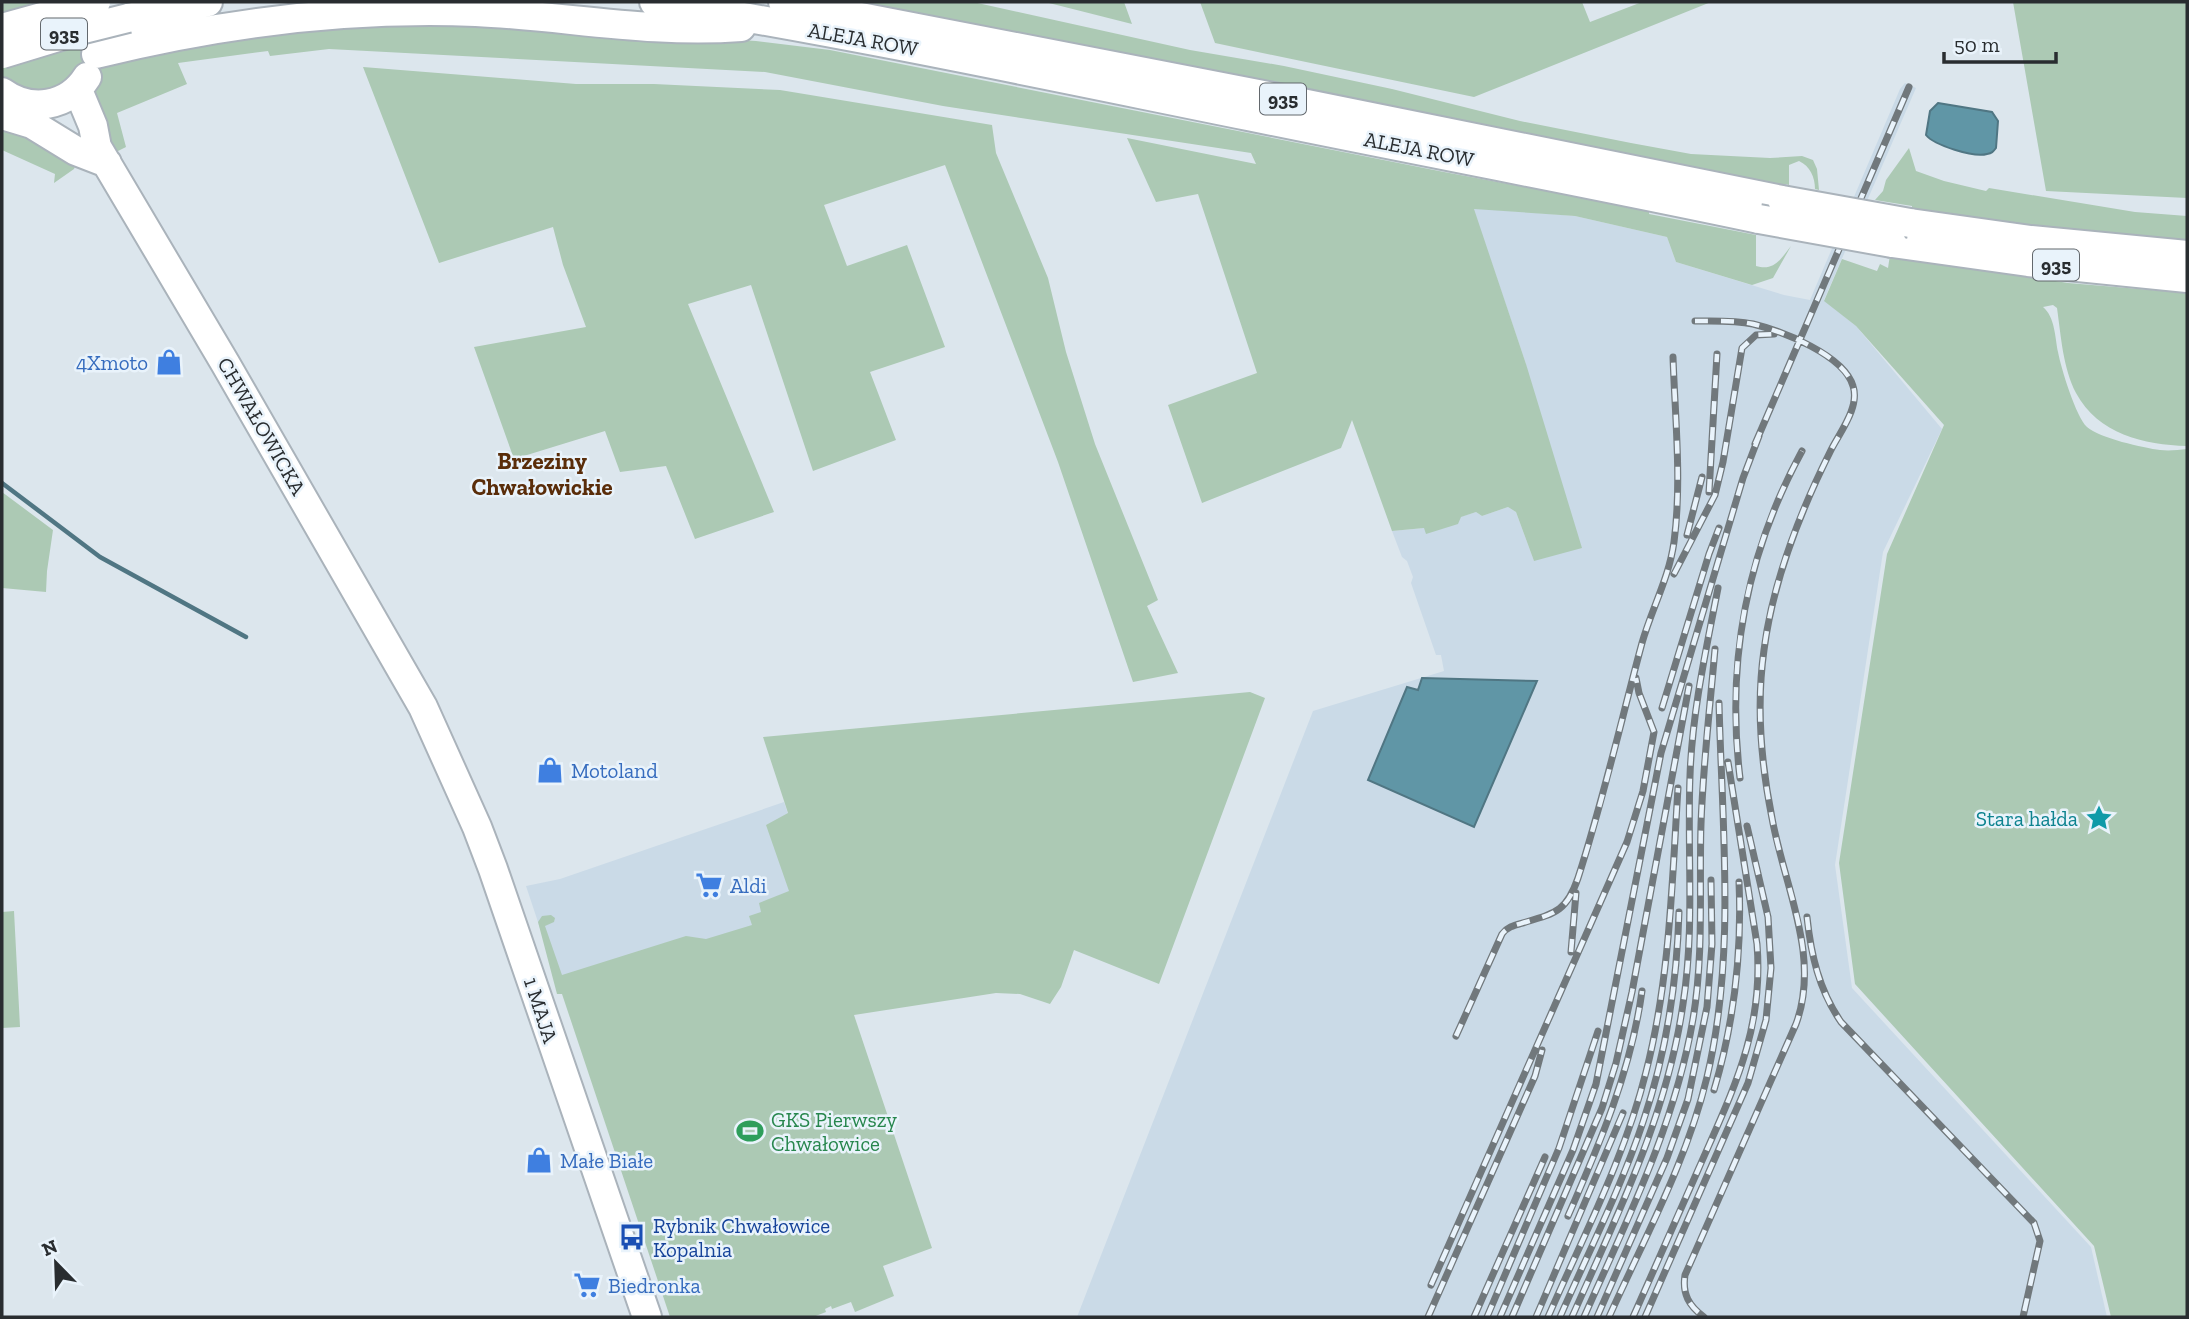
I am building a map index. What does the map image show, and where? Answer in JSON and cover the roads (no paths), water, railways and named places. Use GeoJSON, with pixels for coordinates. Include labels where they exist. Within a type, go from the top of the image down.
{"type":"FeatureCollection","features":[{"type":"Feature","properties":{"kind":"main road"},"geometry":{"type":"LineString","coordinates":[[2,92],[26,104],[40,105],[66,96],[92,69],[96,54],[95,36],[77,2]]}},
{"type":"Feature","properties":{"kind":"main road","name":"935"},"geometry":{"type":"LineString","coordinates":[[2,28],[96,2]]}},
{"type":"Feature","properties":{"kind":"main road","name":"935"},"geometry":{"type":"LineString","coordinates":[[2,54],[84,29],[208,2]]}},
{"type":"Feature","properties":{"kind":"main road","name":"ALEJA ROW"},"geometry":{"type":"LineString","coordinates":[[654,2],[780,13],[1244,91],[1782,200],[1901,233],[2040,263],[2187,278]]}},
{"type":"Feature","properties":{"kind":"main road"},"geometry":{"type":"LineString","coordinates":[[96,54],[219,28],[353,14],[487,13],[698,30],[780,13]]}},
{"type":"Feature","properties":{"kind":"main road","name":"ALEJA ROW"},"geometry":{"type":"LineString","coordinates":[[780,13],[947,53],[1759,219],[2187,255]]}},
{"type":"Feature","properties":{"kind":"main road","name":"CHWAŁOWICKA"},"geometry":{"type":"LineString","coordinates":[[66,96],[80,133],[102,155],[246,398],[423,707]]}},
{"type":"Feature","properties":{"kind":"main road"},"geometry":{"type":"LineString","coordinates":[[2,115],[32,124],[76,151],[102,155]]}},
{"type":"Feature","properties":{"kind":"main road","name":"1 MAJA"},"geometry":{"type":"LineString","coordinates":[[423,707],[493,869],[647,1317]]}},
{"type":"Feature","properties":{"kind":"water"},"geometry":{"type":"Polygon","coordinates":[[[1938,103],[1992,112],[1998,121],[1996,148],[1991,153],[1973,154],[1930,139],[1926,135],[1930,111],[1938,103]]]}},
{"type":"Feature","properties":{"kind":"water"},"geometry":{"type":"Polygon","coordinates":[[[1422,678],[1537,681],[1474,827],[1368,780],[1407,687],[1418,690],[1422,678]]]}},
{"type":"Feature","properties":{"kind":"waterway"},"geometry":{"type":"LineString","coordinates":[[2,483],[100,557],[246,637]]}},
{"type":"Feature","properties":{"kind":"railway"},"geometry":{"type":"LineString","coordinates":[[1755,444],[1909,87]]}},
{"type":"Feature","properties":{"kind":"railway"},"geometry":{"type":"LineString","coordinates":[[1695,321],[1724,321],[1765,327],[1811,346],[1838,364],[1853,386],[1854,394],[1848,419],[1831,450],[1789,547],[1768,624],[1760,692],[1763,755],[1772,818],[1803,947],[1803,998],[1796,1024],[1685,1275],[1688,1299],[1704,1317]]}},
{"type":"Feature","properties":{"kind":"railway"},"geometry":{"type":"LineString","coordinates":[[1674,574],[1715,495],[1742,348],[1756,335],[1774,334]]}},
{"type":"Feature","properties":{"kind":"railway"},"geometry":{"type":"LineString","coordinates":[[1709,492],[1717,354]]}},
{"type":"Feature","properties":{"kind":"railway"},"geometry":{"type":"LineString","coordinates":[[1456,1036],[1502,934],[1512,926],[1546,916],[1559,909],[1570,897],[1578,878],[1642,643],[1672,555],[1678,473],[1673,357]]}},
{"type":"Feature","properties":{"kind":"railway"},"geometry":{"type":"LineString","coordinates":[[1500,1317],[1573,1150],[1596,1084],[1661,753],[1743,478],[1759,436]]}},
{"type":"Feature","properties":{"kind":"railway"},"geometry":{"type":"LineString","coordinates":[[1740,778],[1736,692],[1745,609],[1767,529],[1802,451]]}},
{"type":"Feature","properties":{"kind":"railway"},"geometry":{"type":"LineString","coordinates":[[1687,535],[1702,477]]}},
{"type":"Feature","properties":{"kind":"railway"},"geometry":{"type":"LineString","coordinates":[[1662,708],[1719,528]]}},
{"type":"Feature","properties":{"kind":"railway"},"geometry":{"type":"LineString","coordinates":[[1572,1317],[1623,1203],[1653,1125],[1675,1045],[1683,1004],[1689,947],[1691,752],[1700,682],[1718,588]]}},
{"type":"Feature","properties":{"kind":"railway"},"geometry":{"type":"LineString","coordinates":[[1584,1317],[1633,1208],[1662,1134],[1685,1058],[1693,1019],[1700,946],[1702,802],[1715,649]]}},
{"type":"Feature","properties":{"kind":"railway"},"geometry":{"type":"LineString","coordinates":[[1431,1285],[1627,842],[1643,791],[1654,732],[1636,678]]}},
{"type":"Feature","properties":{"kind":"railway"},"geometry":{"type":"LineString","coordinates":[[1512,1317],[1602,1108],[1616,1063],[1632,992],[1689,686]]}},
{"type":"Feature","properties":{"kind":"railway"},"geometry":{"type":"LineString","coordinates":[[1609,1317],[1664,1199],[1688,1139],[1707,1077],[1716,1031],[1722,985],[1725,891],[1719,703]]}},
{"type":"Feature","properties":{"kind":"railway"},"geometry":{"type":"LineString","coordinates":[[1633,1317],[1733,1087],[1743,1061],[1756,1005],[1757,944],[1728,762]]}},
{"type":"Feature","properties":{"kind":"railway"},"geometry":{"type":"LineString","coordinates":[[1548,1317],[1615,1166],[1646,1072],[1665,966],[1678,788]]}},
{"type":"Feature","properties":{"kind":"railway"},"geometry":{"type":"LineString","coordinates":[[1645,1317],[1748,1083],[1766,1020],[1771,968],[1768,917],[1747,826]]}},
{"type":"Feature","properties":{"kind":"railway"},"geometry":{"type":"LineString","coordinates":[[1597,1317],[1667,1158],[1688,1099],[1707,1007],[1712,944],[1711,880]]}},
{"type":"Feature","properties":{"kind":"railway"},"geometry":{"type":"LineString","coordinates":[[1714,1090],[1727,1039],[1735,987],[1739,882]]}},
{"type":"Feature","properties":{"kind":"railway"},"geometry":{"type":"LineString","coordinates":[[1571,952],[1576,893]]}},
{"type":"Feature","properties":{"kind":"railway"},"geometry":{"type":"LineString","coordinates":[[1560,1317],[1625,1171],[1651,1096],[1669,1018],[1679,912]]}},
{"type":"Feature","properties":{"kind":"railway"},"geometry":{"type":"LineString","coordinates":[[1807,917],[1817,972],[1841,1022],[2034,1223],[2040,1241],[2023,1317]]}},
{"type":"Feature","properties":{"kind":"railway"},"geometry":{"type":"LineString","coordinates":[[1568,1216],[1603,1134],[1622,1078],[1642,991]]}},
{"type":"Feature","properties":{"kind":"railway"},"geometry":{"type":"LineString","coordinates":[[1487,1317],[1559,1148],[1598,1031]]}},
{"type":"Feature","properties":{"kind":"railway"},"geometry":{"type":"LineString","coordinates":[[1428,1317],[1535,1076],[1542,1050]]}},
{"type":"Feature","properties":{"kind":"railway"},"geometry":{"type":"LineString","coordinates":[[1536,1317],[1623,1113]]}},
{"type":"Feature","properties":{"kind":"railway"},"geometry":{"type":"LineString","coordinates":[[1474,1317],[1545,1157]]}},
{"type":"Feature","properties":{"kind":"place","name":"4Xmoto"},"geometry":{"type":"Point","coordinates":[169,362]}},
{"type":"Feature","properties":{"kind":"place","name":"Motoland"},"geometry":{"type":"Point","coordinates":[550,770]}},
{"type":"Feature","properties":{"kind":"place","name":"Stara hałda"},"geometry":{"type":"Point","coordinates":[2099,818]}},
{"type":"Feature","properties":{"kind":"place","name":"Aldi"},"geometry":{"type":"Point","coordinates":[709,885]}},
{"type":"Feature","properties":{"kind":"place","name":"GKS Pierwszy Chwałowice"},"geometry":{"type":"Point","coordinates":[750,1131]}},
{"type":"Feature","properties":{"kind":"place","name":"Małe Białe"},"geometry":{"type":"Point","coordinates":[539,1160]}},
{"type":"Feature","properties":{"kind":"place","name":"Rybnik Chwałowice Kopalnia"},"geometry":{"type":"Point","coordinates":[632,1237]}},
{"type":"Feature","properties":{"kind":"place","name":"Biedronka"},"geometry":{"type":"Point","coordinates":[587,1285]}},
{"type":"Feature","properties":{"kind":"district","name":"Brzeziny Chwałowickie"},"geometry":{"type":"Point","coordinates":[542,474]}}]}
